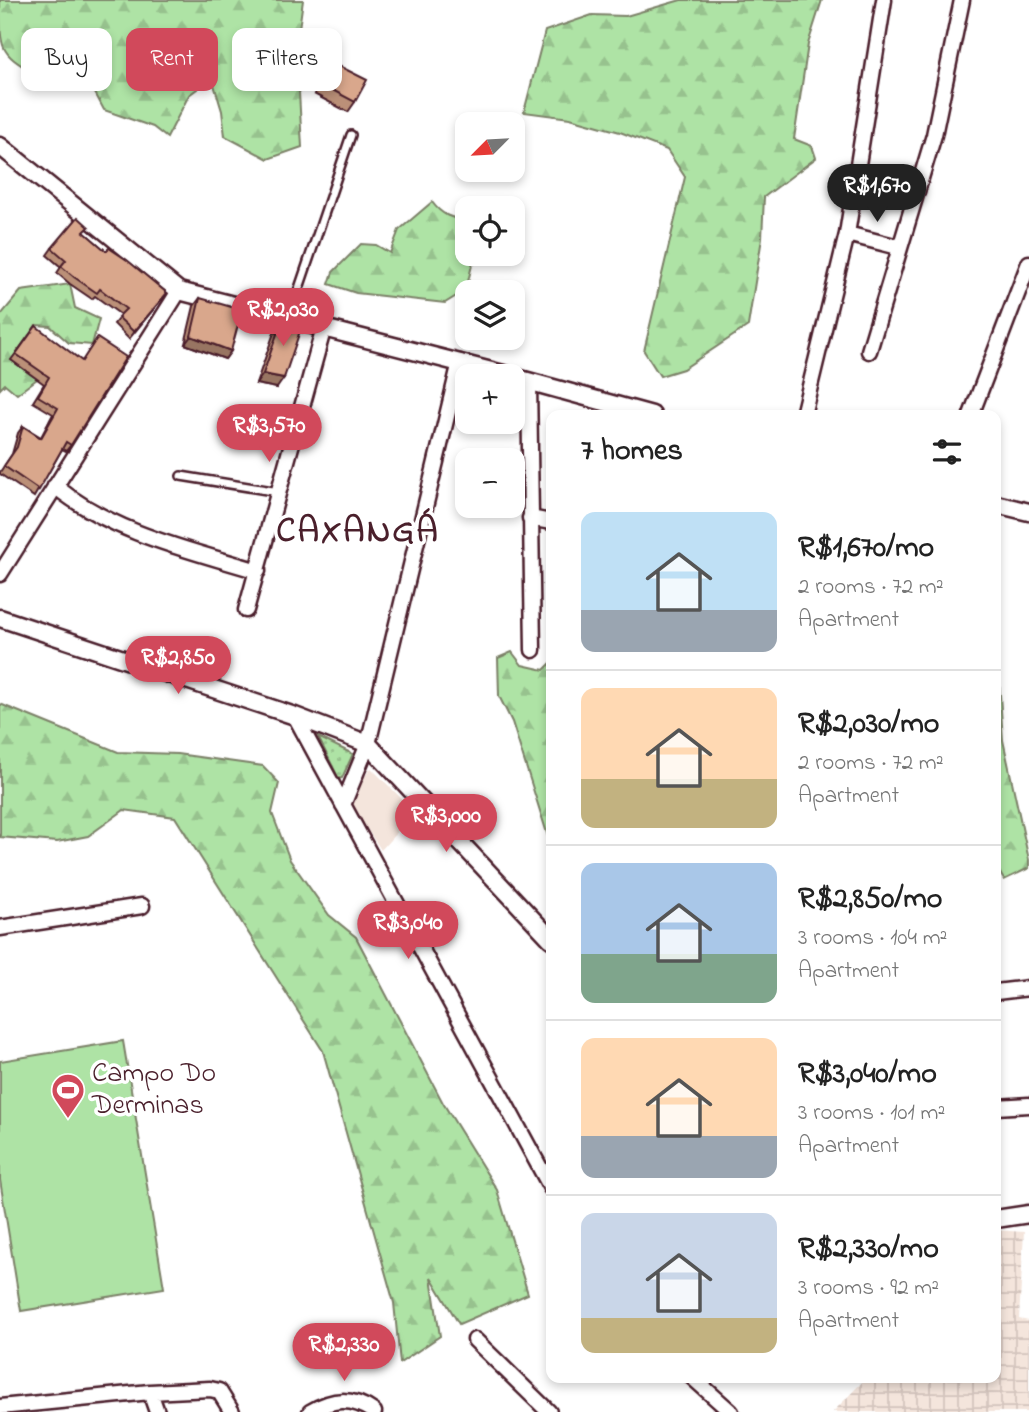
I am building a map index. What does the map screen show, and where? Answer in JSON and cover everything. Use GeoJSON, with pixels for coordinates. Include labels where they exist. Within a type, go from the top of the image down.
{"type":"FeatureCollection","features":[{"type":"Feature","properties":{"kind":"street"},"geometry":{"type":"LineString","coordinates":[[804,410],[846,234],[884,0]]}},
{"type":"Feature","properties":{"kind":"street"},"geometry":{"type":"LineString","coordinates":[[869,351],[898,247],[934,135],[962,0]]}},
{"type":"Feature","properties":{"kind":"street"},"geometry":{"type":"LineString","coordinates":[[0,146],[179,291],[467,364]]}},
{"type":"Feature","properties":{"kind":"street"},"geometry":{"type":"LineString","coordinates":[[846,234],[898,247]]}},
{"type":"Feature","properties":{"kind":"street"},"geometry":{"type":"LineString","coordinates":[[973,410],[1029,263]]}},
{"type":"Feature","properties":{"kind":"street"},"geometry":{"type":"LineString","coordinates":[[0,574],[179,291]]}},
{"type":"Feature","properties":{"kind":"street"},"geometry":{"type":"LineString","coordinates":[[246,610],[324,327]]}},
{"type":"Feature","properties":{"kind":"street"},"geometry":{"type":"LineString","coordinates":[[343,805],[368,744],[460,362]]}},
{"type":"Feature","properties":{"kind":"street"},"geometry":{"type":"LineString","coordinates":[[525,381],[634,410]]}},
{"type":"Feature","properties":{"kind":"street"},"geometry":{"type":"LineString","coordinates":[[530,382],[533,650]]}},
{"type":"Feature","properties":{"kind":"street"},"geometry":{"type":"LineString","coordinates":[[55,486],[88,509],[115,522],[258,572]]}},
{"type":"Feature","properties":{"kind":"street"},"geometry":{"type":"LineString","coordinates":[[1001,505],[1029,512]]}},
{"type":"Feature","properties":{"kind":"street"},"geometry":{"type":"LineString","coordinates":[[530,518],[546,521]]}},
{"type":"Feature","properties":{"kind":"street"},"geometry":{"type":"LineString","coordinates":[[0,618],[295,716],[368,744],[546,934]]}},
{"type":"Feature","properties":{"kind":"street"},"geometry":{"type":"LineString","coordinates":[[295,716],[546,1179]]}},
{"type":"Feature","properties":{"kind":"street"},"geometry":{"type":"LineString","coordinates":[[0,928],[142,906]]}},
{"type":"Feature","properties":{"kind":"street"},"geometry":{"type":"LineString","coordinates":[[1001,991],[1029,988]]}},
{"type":"Feature","properties":{"kind":"street"},"geometry":{"type":"LineString","coordinates":[[1001,1107],[1029,1105]]}},
{"type":"Feature","properties":{"kind":"street"},"geometry":{"type":"LineString","coordinates":[[1001,1218],[1029,1214]]}},
{"type":"Feature","properties":{"kind":"street"},"geometry":{"type":"LineString","coordinates":[[475,1340],[549,1412]]}},
{"type":"Feature","properties":{"kind":"street"},"geometry":{"type":"LineString","coordinates":[[699,1383],[731,1412]]}},
{"type":"Feature","properties":{"kind":"street"},"geometry":{"type":"LineString","coordinates":[[0,1407],[36,1408],[150,1392],[204,1388],[219,1391],[232,1412]]}},
{"type":"Feature","properties":{"kind":"street"},"geometry":{"type":"LineString","coordinates":[[150,1392],[156,1412]]}},
{"type":"Feature","properties":{"kind":"street"},"geometry":{"type":"LineString","coordinates":[[310,1412],[338,1401],[351,1400],[374,1412]]}},
{"type":"Feature","properties":{"kind":"lane"},"geometry":{"type":"LineString","coordinates":[[289,318],[351,135]]}},
{"type":"Feature","properties":{"kind":"lane"},"geometry":{"type":"LineString","coordinates":[[181,476],[279,492]]}},
{"type":"Feature","properties":{"kind":"shaded area"},"geometry":{"type":"Polygon","coordinates":[[[371,768],[415,812],[381,850],[348,800],[371,768]]]}},
{"type":"Feature","properties":{"kind":"shaded area"},"geometry":{"type":"Polygon","coordinates":[[[1001,1230],[1024,1232],[1019,1319],[1029,1321],[1029,1412],[833,1412],[861,1383],[1001,1383],[1001,1230]]]}},
{"type":"Feature","properties":{"kind":"green space"},"geometry":{"type":"Polygon","coordinates":[[[0,0],[303,0],[299,28],[232,28],[232,91],[300,91],[302,147],[268,159],[225,136],[216,91],[218,28],[126,28],[126,91],[194,91],[189,95],[167,138],[153,127],[104,110],[94,91],[112,91],[112,28],[21,28],[21,65],[6,51],[1,33],[0,0]]]}},
{"type":"Feature","properties":{"kind":"green space"},"geometry":{"type":"Polygon","coordinates":[[[681,0],[822,0],[808,44],[794,139],[812,146],[816,158],[764,197],[762,238],[748,326],[683,369],[660,376],[644,351],[685,177],[667,150],[620,132],[570,118],[524,112],[545,31],[592,15],[626,16],[681,0]]]}},
{"type":"Feature","properties":{"kind":"green space"},"geometry":{"type":"Polygon","coordinates":[[[432,202],[447,216],[455,218],[455,266],[472,266],[468,280],[455,280],[455,297],[445,303],[356,293],[329,284],[333,272],[361,244],[376,245],[390,253],[399,230],[432,202]]]}},
{"type":"Feature","properties":{"kind":"green space"},"geometry":{"type":"Polygon","coordinates":[[[70,284],[75,308],[99,319],[92,345],[69,343],[50,326],[36,325],[12,360],[37,379],[17,394],[5,384],[0,389],[0,316],[21,291],[70,284]]]}},
{"type":"Feature","properties":{"kind":"green space"},"geometry":{"type":"Polygon","coordinates":[[[512,652],[522,665],[544,670],[546,668],[546,830],[512,722],[499,696],[498,658],[512,652]]]}},
{"type":"Feature","properties":{"kind":"green space"},"geometry":{"type":"Polygon","coordinates":[[[0,704],[118,752],[177,754],[263,766],[279,783],[272,813],[290,860],[329,915],[356,937],[443,1103],[497,1190],[528,1294],[459,1324],[431,1277],[440,1336],[400,1363],[394,1303],[323,1051],[175,817],[124,810],[88,836],[57,842],[0,837],[0,704]]]}},
{"type":"Feature","properties":{"kind":"green space"},"geometry":{"type":"Polygon","coordinates":[[[1001,710],[1003,740],[1029,860],[1029,868],[1004,880],[1001,875],[1001,710]]]}},
{"type":"Feature","properties":{"kind":"green space"},"geometry":{"type":"Polygon","coordinates":[[[318,737],[353,754],[342,778],[339,779],[318,737]]]}},
{"type":"Feature","properties":{"kind":"green space","name":"Campo Do Derminas"},"geometry":{"type":"Polygon","coordinates":[[[123,1041],[164,1288],[21,1311],[0,1180],[0,1061],[123,1041]]]}},
{"type":"Feature","properties":{"kind":"building"},"geometry":{"type":"Polygon","coordinates":[[[342,68],[367,80],[355,102],[334,91],[342,91],[342,68]]]}},
{"type":"Feature","properties":{"kind":"building"},"geometry":{"type":"Polygon","coordinates":[[[78,217],[89,227],[84,232],[106,251],[109,248],[127,260],[167,293],[134,332],[118,317],[126,309],[100,289],[97,293],[74,277],[61,266],[66,260],[52,248],[78,217]]]}},
{"type":"Feature","properties":{"kind":"building"},"geometry":{"type":"Polygon","coordinates":[[[200,298],[242,310],[231,351],[191,336],[200,298]]]}},
{"type":"Feature","properties":{"kind":"building"},"geometry":{"type":"Polygon","coordinates":[[[283,317],[303,322],[284,378],[263,374],[283,317]]]}},
{"type":"Feature","properties":{"kind":"building"},"geometry":{"type":"Polygon","coordinates":[[[36,326],[82,361],[97,338],[126,357],[71,445],[66,442],[39,490],[4,466],[17,447],[23,426],[41,438],[58,408],[38,396],[49,377],[16,354],[36,326]]]}},
{"type":"Feature","properties":{"kind":"place","name":"Campo Do Derminas"},"geometry":{"type":"Point","coordinates":[68,1120]}},
{"type":"Feature","properties":{"kind":"district","name":"CAXANGÁ"},"geometry":{"type":"Point","coordinates":[358,532]}}]}
